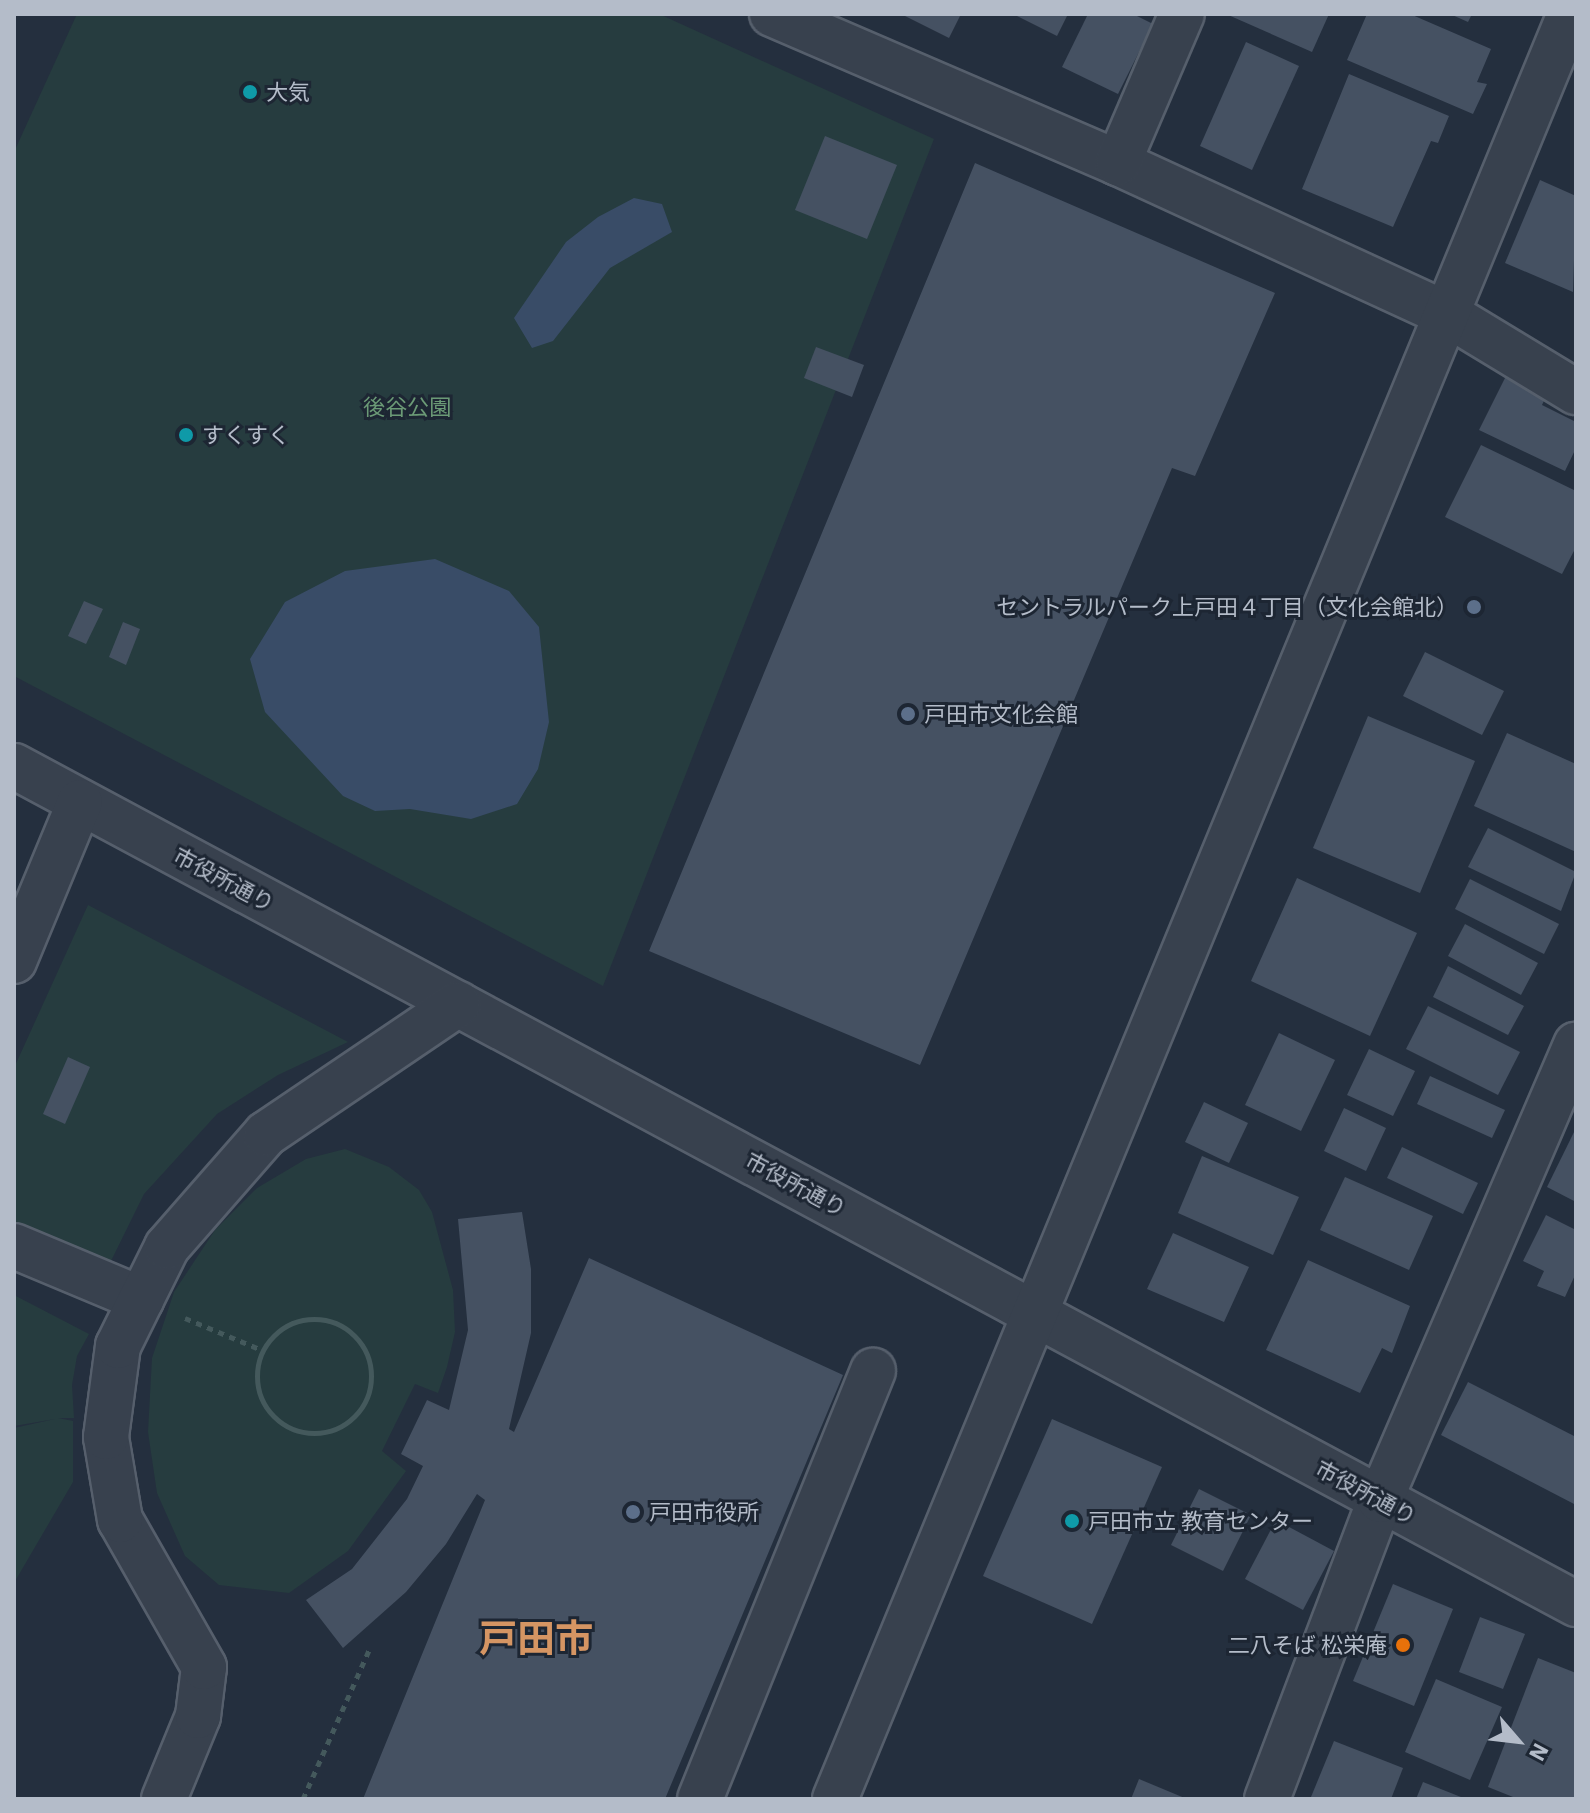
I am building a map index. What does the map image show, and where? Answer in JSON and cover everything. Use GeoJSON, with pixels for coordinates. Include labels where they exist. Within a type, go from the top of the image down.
{"type":"FeatureCollection","features":[{"type":"Feature","properties":{"kind":"street"},"geometry":{"type":"LineString","coordinates":[[1118,163],[1182,14]]}},
{"type":"Feature","properties":{"kind":"street"},"geometry":{"type":"LineString","coordinates":[[835,1799],[1038,1314],[1570,14]]}},
{"type":"Feature","properties":{"kind":"street"},"geometry":{"type":"LineString","coordinates":[[778,15],[1118,163],[1447,314],[1576,392]]}},
{"type":"Feature","properties":{"kind":"street","name":"市役所通り"},"geometry":{"type":"LineString","coordinates":[[14,766],[1576,1604]]}},
{"type":"Feature","properties":{"kind":"street"},"geometry":{"type":"LineString","coordinates":[[14,961],[80,802]]}},
{"type":"Feature","properties":{"kind":"street"},"geometry":{"type":"LineString","coordinates":[[164,1799],[198,1716],[204,1667],[120,1520],[106,1437],[118,1346],[167,1247],[266,1134],[458,1004]]}},
{"type":"Feature","properties":{"kind":"street"},"geometry":{"type":"LineString","coordinates":[[1267,1799],[1380,1500],[1576,1044]]}},
{"type":"Feature","properties":{"kind":"street"},"geometry":{"type":"LineString","coordinates":[[14,1246],[141,1299]]}},
{"type":"Feature","properties":{"kind":"street"},"geometry":{"type":"LineString","coordinates":[[700,1799],[873,1371]]}},
{"type":"Feature","properties":{"kind":"path"},"geometry":{"type":"LineString","coordinates":[[141,1299],[262,1350]]}},
{"type":"Feature","properties":{"kind":"path"},"geometry":{"type":"LineString","coordinates":[[317,1318],[338,1323],[357,1337],[368,1357],[372,1379],[365,1400],[352,1419],[332,1430],[310,1433],[288,1428],[271,1414],[259,1395],[256,1372],[262,1350],[275,1332],[295,1321],[317,1318]]}},
{"type":"Feature","properties":{"kind":"path"},"geometry":{"type":"LineString","coordinates":[[303,1799],[370,1648]]}},
{"type":"Feature","properties":{"kind":"green space","name":"後谷公園"},"geometry":{"type":"Polygon","coordinates":[[[77,14],[659,14],[934,139],[603,986],[14,676],[14,152],[77,14]]]}},
{"type":"Feature","properties":{"kind":"green space"},"geometry":{"type":"Polygon","coordinates":[[[88,905],[348,1042],[278,1075],[217,1114],[144,1194],[110,1263],[14,1221],[14,1068],[88,905]]]}},
{"type":"Feature","properties":{"kind":"green space"},"geometry":{"type":"Polygon","coordinates":[[[345,1149],[389,1167],[419,1190],[432,1212],[453,1290],[455,1332],[447,1367],[438,1393],[415,1384],[382,1451],[406,1471],[348,1551],[289,1593],[219,1585],[185,1556],[157,1493],[148,1432],[152,1358],[174,1292],[215,1230],[257,1188],[306,1159],[345,1149]]]}},
{"type":"Feature","properties":{"kind":"green space"},"geometry":{"type":"Polygon","coordinates":[[[14,1295],[89,1334],[77,1356],[72,1385],[74,1418],[58,1418],[73,1421],[73,1482],[14,1583],[14,1428],[55,1419],[14,1426],[14,1295]]]}},
{"type":"Feature","properties":{"kind":"water"},"geometry":{"type":"Polygon","coordinates":[[[634,198],[662,204],[672,232],[610,268],[553,341],[532,348],[514,318],[566,242],[598,217],[634,198]]]}},
{"type":"Feature","properties":{"kind":"water"},"geometry":{"type":"Polygon","coordinates":[[[435,559],[509,591],[539,627],[549,722],[538,769],[517,804],[471,819],[410,809],[375,811],[343,796],[265,712],[250,659],[285,602],[345,571],[435,559]]]}},
{"type":"Feature","properties":{"kind":"building"},"geometry":{"type":"Polygon","coordinates":[[[901,14],[961,14],[949,38],[901,14]]]}},
{"type":"Feature","properties":{"kind":"building"},"geometry":{"type":"Polygon","coordinates":[[[1013,14],[1068,14],[1057,36],[1013,14]]]}},
{"type":"Feature","properties":{"kind":"building"},"geometry":{"type":"Polygon","coordinates":[[[1088,14],[1133,14],[1153,24],[1118,94],[1062,67],[1088,14]]]}},
{"type":"Feature","properties":{"kind":"building"},"geometry":{"type":"Polygon","coordinates":[[[1226,14],[1329,14],[1312,52],[1226,14]]]}},
{"type":"Feature","properties":{"kind":"building"},"geometry":{"type":"Polygon","coordinates":[[[1367,14],[1410,14],[1491,49],[1477,82],[1487,84],[1473,114],[1347,60],[1367,14]]]}},
{"type":"Feature","properties":{"kind":"building"},"geometry":{"type":"Polygon","coordinates":[[[1450,14],[1472,14],[1468,22],[1450,14]]]}},
{"type":"Feature","properties":{"kind":"building"},"geometry":{"type":"Polygon","coordinates":[[[1246,42],[1299,66],[1252,170],[1200,146],[1246,42]]]}},
{"type":"Feature","properties":{"kind":"building"},"geometry":{"type":"Polygon","coordinates":[[[1349,74],[1449,116],[1438,143],[1431,141],[1393,227],[1302,189],[1349,74]]]}},
{"type":"Feature","properties":{"kind":"building"},"geometry":{"type":"Polygon","coordinates":[[[825,136],[897,165],[867,239],[795,210],[825,136]]]}},
{"type":"Feature","properties":{"kind":"building","name":"戸田市文化会館"},"geometry":{"type":"Polygon","coordinates":[[[975,163],[1275,293],[1195,476],[1172,468],[920,1065],[649,951],[975,163]]]}},
{"type":"Feature","properties":{"kind":"building"},"geometry":{"type":"Polygon","coordinates":[[[1540,180],[1576,196],[1573,292],[1505,263],[1540,180]]]}},
{"type":"Feature","properties":{"kind":"building"},"geometry":{"type":"Polygon","coordinates":[[[816,347],[864,365],[852,397],[804,378],[816,347]]]}},
{"type":"Feature","properties":{"kind":"building"},"geometry":{"type":"Polygon","coordinates":[[[1508,372],[1548,392],[1542,405],[1576,422],[1576,448],[1565,471],[1479,430],[1508,372]]]}},
{"type":"Feature","properties":{"kind":"building"},"geometry":{"type":"Polygon","coordinates":[[[1481,445],[1576,491],[1576,547],[1562,574],[1445,517],[1481,445]]]}},
{"type":"Feature","properties":{"kind":"building"},"geometry":{"type":"Polygon","coordinates":[[[84,601],[103,609],[86,644],[68,636],[84,601]]]}},
{"type":"Feature","properties":{"kind":"building"},"geometry":{"type":"Polygon","coordinates":[[[123,622],[140,629],[126,665],[109,657],[123,622]]]}},
{"type":"Feature","properties":{"kind":"building"},"geometry":{"type":"Polygon","coordinates":[[[1425,652],[1504,691],[1482,735],[1403,696],[1425,652]]]}},
{"type":"Feature","properties":{"kind":"building"},"geometry":{"type":"Polygon","coordinates":[[[1368,716],[1475,761],[1420,893],[1313,848],[1368,716]]]}},
{"type":"Feature","properties":{"kind":"building"},"geometry":{"type":"Polygon","coordinates":[[[1507,733],[1576,764],[1576,852],[1474,806],[1507,733]]]}},
{"type":"Feature","properties":{"kind":"building"},"geometry":{"type":"Polygon","coordinates":[[[1488,828],[1576,872],[1561,911],[1468,867],[1488,828]]]}},
{"type":"Feature","properties":{"kind":"building"},"geometry":{"type":"Polygon","coordinates":[[[1297,878],[1417,933],[1370,1036],[1251,981],[1297,878]]]}},
{"type":"Feature","properties":{"kind":"building"},"geometry":{"type":"Polygon","coordinates":[[[1470,879],[1559,924],[1544,954],[1455,909],[1470,879]]]}},
{"type":"Feature","properties":{"kind":"building"},"geometry":{"type":"Polygon","coordinates":[[[1465,924],[1538,963],[1521,995],[1448,956],[1465,924]]]}},
{"type":"Feature","properties":{"kind":"building"},"geometry":{"type":"Polygon","coordinates":[[[1448,966],[1524,1006],[1508,1035],[1433,997],[1448,966]]]}},
{"type":"Feature","properties":{"kind":"building"},"geometry":{"type":"Polygon","coordinates":[[[1428,1006],[1520,1052],[1498,1095],[1406,1049],[1428,1006]]]}},
{"type":"Feature","properties":{"kind":"building"},"geometry":{"type":"Polygon","coordinates":[[[1279,1033],[1335,1060],[1301,1131],[1245,1105],[1279,1033]]]}},
{"type":"Feature","properties":{"kind":"building"},"geometry":{"type":"Polygon","coordinates":[[[1369,1049],[1415,1071],[1393,1116],[1347,1095],[1369,1049]]]}},
{"type":"Feature","properties":{"kind":"building"},"geometry":{"type":"Polygon","coordinates":[[[68,1057],[90,1067],[65,1124],[43,1114],[68,1057]]]}},
{"type":"Feature","properties":{"kind":"building"},"geometry":{"type":"Polygon","coordinates":[[[1430,1076],[1505,1110],[1492,1138],[1417,1104],[1430,1076]]]}},
{"type":"Feature","properties":{"kind":"building"},"geometry":{"type":"Polygon","coordinates":[[[1204,1102],[1248,1123],[1229,1163],[1185,1142],[1204,1102]]]}},
{"type":"Feature","properties":{"kind":"building"},"geometry":{"type":"Polygon","coordinates":[[[1344,1108],[1386,1128],[1366,1171],[1324,1151],[1344,1108]]]}},
{"type":"Feature","properties":{"kind":"building"},"geometry":{"type":"Polygon","coordinates":[[[1576,1128],[1576,1202],[1547,1187],[1576,1128]]]}},
{"type":"Feature","properties":{"kind":"building"},"geometry":{"type":"Polygon","coordinates":[[[1402,1147],[1478,1183],[1463,1214],[1387,1178],[1402,1147]]]}},
{"type":"Feature","properties":{"kind":"building"},"geometry":{"type":"Polygon","coordinates":[[[1202,1156],[1299,1197],[1273,1255],[1178,1213],[1202,1156]]]}},
{"type":"Feature","properties":{"kind":"building"},"geometry":{"type":"Polygon","coordinates":[[[1345,1177],[1433,1216],[1409,1270],[1320,1230],[1345,1177]]]}},
{"type":"Feature","properties":{"kind":"building","name":"戸田市役所"},"geometry":{"type":"Polygon","coordinates":[[[522,1212],[531,1269],[531,1333],[509,1429],[514,1432],[589,1258],[843,1375],[665,1799],[363,1799],[485,1500],[477,1494],[446,1544],[406,1592],[343,1648],[306,1600],[352,1569],[407,1499],[423,1466],[401,1454],[427,1400],[449,1410],[468,1330],[458,1219],[522,1212]]]}},
{"type":"Feature","properties":{"kind":"building"},"geometry":{"type":"Polygon","coordinates":[[[1546,1215],[1576,1230],[1576,1273],[1565,1297],[1537,1286],[1544,1271],[1523,1261],[1546,1215]]]}},
{"type":"Feature","properties":{"kind":"building"},"geometry":{"type":"Polygon","coordinates":[[[1173,1233],[1249,1267],[1224,1322],[1147,1289],[1173,1233]]]}},
{"type":"Feature","properties":{"kind":"building"},"geometry":{"type":"Polygon","coordinates":[[[1308,1260],[1410,1306],[1392,1353],[1382,1348],[1360,1393],[1266,1350],[1308,1260]]]}},
{"type":"Feature","properties":{"kind":"building"},"geometry":{"type":"Polygon","coordinates":[[[1468,1382],[1576,1437],[1576,1505],[1441,1435],[1468,1382]]]}},
{"type":"Feature","properties":{"kind":"building","name":"戸田市立 教育センター"},"geometry":{"type":"Polygon","coordinates":[[[1052,1419],[1162,1467],[1092,1624],[983,1576],[1052,1419]]]}},
{"type":"Feature","properties":{"kind":"building"},"geometry":{"type":"Polygon","coordinates":[[[1199,1489],[1251,1515],[1223,1571],[1171,1545],[1199,1489]]]}},
{"type":"Feature","properties":{"kind":"building"},"geometry":{"type":"Polygon","coordinates":[[[1276,1520],[1334,1551],[1303,1610],[1245,1579],[1276,1520]]]}},
{"type":"Feature","properties":{"kind":"building","name":"二八そば 松栄庵"},"geometry":{"type":"Polygon","coordinates":[[[1393,1584],[1453,1609],[1414,1706],[1353,1681],[1393,1584]]]}},
{"type":"Feature","properties":{"kind":"building"},"geometry":{"type":"Polygon","coordinates":[[[1480,1617],[1525,1634],[1503,1689],[1459,1672],[1480,1617]]]}},
{"type":"Feature","properties":{"kind":"building"},"geometry":{"type":"Polygon","coordinates":[[[1538,1658],[1576,1673],[1575,1799],[1518,1799],[1488,1787],[1538,1658]]]}},
{"type":"Feature","properties":{"kind":"building"},"geometry":{"type":"Polygon","coordinates":[[[1436,1679],[1502,1707],[1470,1780],[1405,1752],[1436,1679]]]}},
{"type":"Feature","properties":{"kind":"building"},"geometry":{"type":"Polygon","coordinates":[[[1334,1741],[1403,1768],[1391,1799],[1311,1797],[1334,1741]]]}},
{"type":"Feature","properties":{"kind":"building"},"geometry":{"type":"Polygon","coordinates":[[[1139,1779],[1187,1799],[1131,1799],[1139,1779]]]}},
{"type":"Feature","properties":{"kind":"building"},"geometry":{"type":"Polygon","coordinates":[[[1423,1782],[1466,1799],[1416,1799],[1423,1782]]]}},
{"type":"Feature","properties":{"kind":"place","name":"大気"},"geometry":{"type":"Point","coordinates":[250,92]}},
{"type":"Feature","properties":{"kind":"place","name":"すくすく"},"geometry":{"type":"Point","coordinates":[186,435]}},
{"type":"Feature","properties":{"kind":"place","name":"セントラルパーク上戸田４丁目（文化会館北）"},"geometry":{"type":"Point","coordinates":[1474,607]}},
{"type":"Feature","properties":{"kind":"place","name":"戸田市文化会館"},"geometry":{"type":"Point","coordinates":[908,714]}},
{"type":"Feature","properties":{"kind":"place","name":"戸田市役所"},"geometry":{"type":"Point","coordinates":[633,1512]}},
{"type":"Feature","properties":{"kind":"place","name":"戸田市立 教育センター"},"geometry":{"type":"Point","coordinates":[1072,1521]}},
{"type":"Feature","properties":{"kind":"place","name":"二八そば 松栄庵"},"geometry":{"type":"Point","coordinates":[1403,1645]}},
{"type":"Feature","properties":{"kind":"district","name":"戸田市"},"geometry":{"type":"Point","coordinates":[536,1638]}}]}
